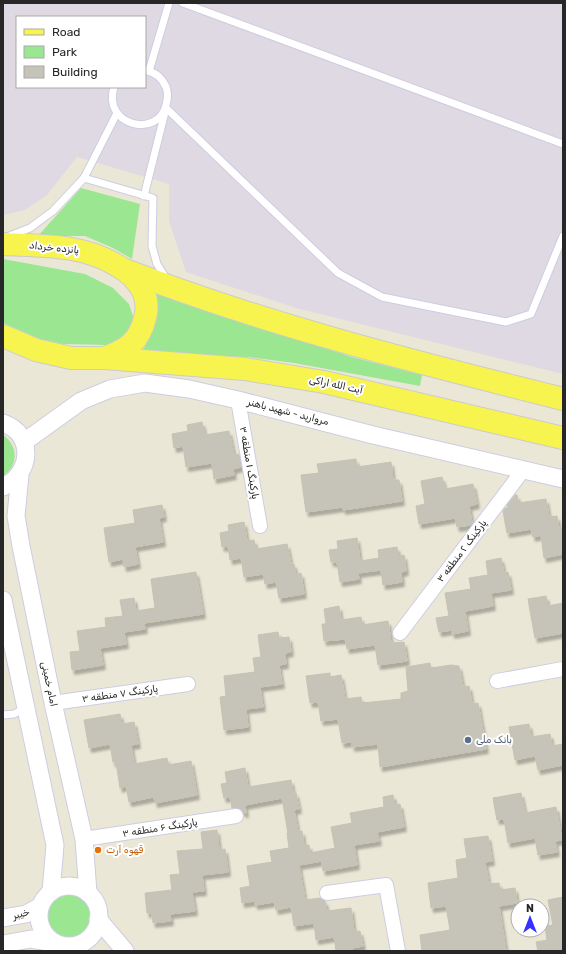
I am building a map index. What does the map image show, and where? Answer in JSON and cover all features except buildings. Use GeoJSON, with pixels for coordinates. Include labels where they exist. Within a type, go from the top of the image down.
{"type":"FeatureCollection","features":[{"type":"Feature","properties":{"kind":"main road","name":"پانزده خرداد"},"geometry":{"type":"LineString","coordinates":[[3,244],[60,247],[78,250],[105,259],[125,270]]}},
{"type":"Feature","properties":{"kind":"main road"},"geometry":{"type":"LineString","coordinates":[[125,270],[173,288],[347,344],[563,399]]}},
{"type":"Feature","properties":{"kind":"main road"},"geometry":{"type":"LineString","coordinates":[[3,336],[36,350],[55,356],[71,358],[104,358],[117,354],[129,346],[140,335],[147,314],[147,304],[141,287],[125,270]]}},
{"type":"Feature","properties":{"kind":"main road","name":"آیت الله اراکی"},"geometry":{"type":"LineString","coordinates":[[104,358],[245,369],[324,382],[560,441]]}},
{"type":"Feature","properties":{"kind":"street","name":"مروارید - شهید باهنر"},"geometry":{"type":"LineString","coordinates":[[24,442],[82,401],[110,389],[145,383],[189,389],[238,400],[563,479]]}},
{"type":"Feature","properties":{"kind":"street","name":"پارکینگ ۱ منطقه ۳"},"geometry":{"type":"LineString","coordinates":[[238,400],[260,526]]}},
{"type":"Feature","properties":{"kind":"street"},"geometry":{"type":"LineString","coordinates":[[3,423],[20,435],[24,442]]}},
{"type":"Feature","properties":{"kind":"street","name":"امام خمینی"},"geometry":{"type":"LineString","coordinates":[[24,442],[26,459],[24,468],[20,475],[16,516],[53,703],[84,839],[88,893]]}},
{"type":"Feature","properties":{"kind":"street","name":"پارکینگ ۲ منطقه ۳"},"geometry":{"type":"LineString","coordinates":[[400,633],[524,469]]}},
{"type":"Feature","properties":{"kind":"street"},"geometry":{"type":"LineString","coordinates":[[3,487],[13,482],[20,475]]}},
{"type":"Feature","properties":{"kind":"street"},"geometry":{"type":"LineString","coordinates":[[3,600],[55,845],[51,892]]}},
{"type":"Feature","properties":{"kind":"street"},"geometry":{"type":"LineString","coordinates":[[497,681],[563,669]]}},
{"type":"Feature","properties":{"kind":"street","name":"پارکینگ ۷ منطقه ۳"},"geometry":{"type":"LineString","coordinates":[[53,703],[188,684]]}},
{"type":"Feature","properties":{"kind":"street","name":"پارکینگ ۶ منطقه ۳"},"geometry":{"type":"LineString","coordinates":[[84,839],[236,816]]}},
{"type":"Feature","properties":{"kind":"street"},"geometry":{"type":"LineString","coordinates":[[327,893],[386,885],[398,951]]}},
{"type":"Feature","properties":{"kind":"street"},"geometry":{"type":"LineString","coordinates":[[3,944],[31,939],[54,942],[64,946],[79,948],[83,942],[91,936],[96,928],[98,918],[98,909],[94,900],[88,893],[79,888],[70,886],[51,892],[44,899],[39,907],[41,928],[54,942]]}},
{"type":"Feature","properties":{"kind":"street","name":"خیبر"},"geometry":{"type":"LineString","coordinates":[[3,918],[26,914],[39,907]]}},
{"type":"Feature","properties":{"kind":"street"},"geometry":{"type":"LineString","coordinates":[[98,918],[125,951]]}},
{"type":"Feature","properties":{"kind":"lane"},"geometry":{"type":"LineString","coordinates":[[144,196],[168,99],[167,90],[163,81],[157,75],[147,70],[169,3]]}},
{"type":"Feature","properties":{"kind":"lane"},"geometry":{"type":"LineString","coordinates":[[183,3],[563,144]]}},
{"type":"Feature","properties":{"kind":"lane"},"geometry":{"type":"LineString","coordinates":[[114,88],[112,97],[113,106],[117,114],[131,123],[139,125],[148,124],[161,115],[166,108]]}},
{"type":"Feature","properties":{"kind":"lane"},"geometry":{"type":"LineString","coordinates":[[166,108],[338,273],[382,297],[506,322],[531,314],[563,236]]}},
{"type":"Feature","properties":{"kind":"lane"},"geometry":{"type":"LineString","coordinates":[[3,238],[30,228],[53,210],[84,178],[117,114]]}},
{"type":"Feature","properties":{"kind":"lane"},"geometry":{"type":"LineString","coordinates":[[84,178],[153,198],[152,246],[158,264],[173,288]]}},
{"type":"Feature","properties":{"kind":"lane"},"geometry":{"type":"LineString","coordinates":[[3,715],[14,714],[25,708]]}},
{"type":"Feature","properties":{"kind":"shaded area"},"geometry":{"type":"Polygon","coordinates":[[[3,3],[563,3],[563,374],[296,308],[186,272],[169,221],[169,184],[77,157],[47,195],[25,210],[3,215],[3,3]]]}},
{"type":"Feature","properties":{"kind":"green space"},"geometry":{"type":"Polygon","coordinates":[[[81,188],[140,204],[132,259],[113,248],[85,236],[38,236],[81,188]]]}},
{"type":"Feature","properties":{"kind":"green space"},"geometry":{"type":"Polygon","coordinates":[[[3,259],[85,274],[113,288],[129,304],[133,316],[131,329],[123,338],[107,345],[63,344],[40,339],[3,323],[3,259]]]}},
{"type":"Feature","properties":{"kind":"green space"},"geometry":{"type":"Polygon","coordinates":[[[151,291],[352,357],[422,375],[420,386],[294,363],[248,357],[141,354],[151,335],[151,291]]]}},
{"type":"Feature","properties":{"kind":"green space"},"geometry":{"type":"Polygon","coordinates":[[[3,435],[12,444],[15,456],[12,467],[3,476],[3,435]]]}},
{"type":"Feature","properties":{"kind":"green space"},"geometry":{"type":"Polygon","coordinates":[[[69,895],[81,899],[87,905],[91,917],[87,929],[81,935],[69,939],[57,935],[51,929],[47,917],[51,905],[57,899],[69,895]]]}},
{"type":"Feature","properties":{"kind":"place","name":"بانک ملی"},"geometry":{"type":"Point","coordinates":[468,740]}},
{"type":"Feature","properties":{"kind":"place","name":"قهوه آرت"},"geometry":{"type":"Point","coordinates":[98,850]}}]}
